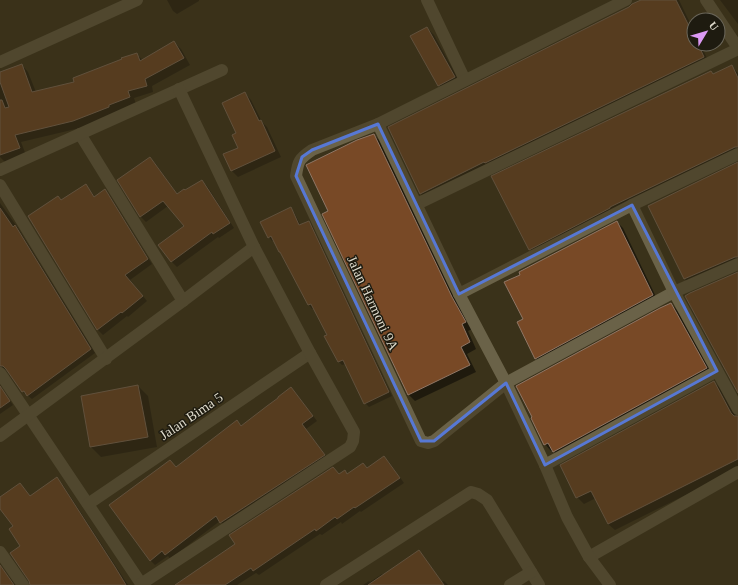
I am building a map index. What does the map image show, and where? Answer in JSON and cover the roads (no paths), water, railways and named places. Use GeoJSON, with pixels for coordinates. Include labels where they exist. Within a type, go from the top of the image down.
{"type":"FeatureCollection","features":[{"type":"Feature","properties":{"kind":"street"},"geometry":{"type":"LineString","coordinates":[[0,62],[137,0]]}},
{"type":"Feature","properties":{"kind":"street"},"geometry":{"type":"LineString","coordinates":[[427,0],[463,76]]}},
{"type":"Feature","properties":{"kind":"street"},"geometry":{"type":"LineString","coordinates":[[610,585],[590,557],[562,506],[545,465],[506,383],[459,294],[378,124],[626,0]]}},
{"type":"Feature","properties":{"kind":"street"},"geometry":{"type":"LineString","coordinates":[[417,204],[738,49],[706,0]]}},
{"type":"Feature","properties":{"kind":"street"},"geometry":{"type":"LineString","coordinates":[[0,170],[222,70]]}},
{"type":"Feature","properties":{"kind":"street"},"geometry":{"type":"LineString","coordinates":[[0,373],[141,584],[350,447],[353,441],[354,432],[254,247],[179,90]]}},
{"type":"Feature","properties":{"kind":"street","name":"Jalan Harmoni 9A"},"geometry":{"type":"LineString","coordinates":[[378,124],[312,150],[302,157],[296,176],[421,441],[428,443],[434,441],[506,383]]}},
{"type":"Feature","properties":{"kind":"street"},"geometry":{"type":"LineString","coordinates":[[80,134],[183,301]]}},
{"type":"Feature","properties":{"kind":"street"},"geometry":{"type":"LineString","coordinates":[[459,294],[632,205],[738,154]]}},
{"type":"Feature","properties":{"kind":"street"},"geometry":{"type":"LineString","coordinates":[[0,185],[106,359]]}},
{"type":"Feature","properties":{"kind":"street"},"geometry":{"type":"LineString","coordinates":[[632,205],[674,292],[738,409]]}},
{"type":"Feature","properties":{"kind":"street"},"geometry":{"type":"LineString","coordinates":[[0,436],[106,359],[254,247]]}},
{"type":"Feature","properties":{"kind":"street"},"geometry":{"type":"LineString","coordinates":[[506,383],[674,292],[738,264]]}},
{"type":"Feature","properties":{"kind":"street","name":"Jalan Bima 5"},"geometry":{"type":"LineString","coordinates":[[88,504],[310,353]]}},
{"type":"Feature","properties":{"kind":"street"},"geometry":{"type":"LineString","coordinates":[[545,465],[717,371]]}},
{"type":"Feature","properties":{"kind":"street"},"geometry":{"type":"LineString","coordinates":[[590,557],[738,472]]}},
{"type":"Feature","properties":{"kind":"street"},"geometry":{"type":"LineString","coordinates":[[326,585],[471,492],[488,500],[539,585]]}},
{"type":"Feature","properties":{"kind":"street"},"geometry":{"type":"LineString","coordinates":[[0,552],[22,585]]}},
{"type":"Feature","properties":{"kind":"street"},"geometry":{"type":"LineString","coordinates":[[510,585],[531,572]]}}]}
